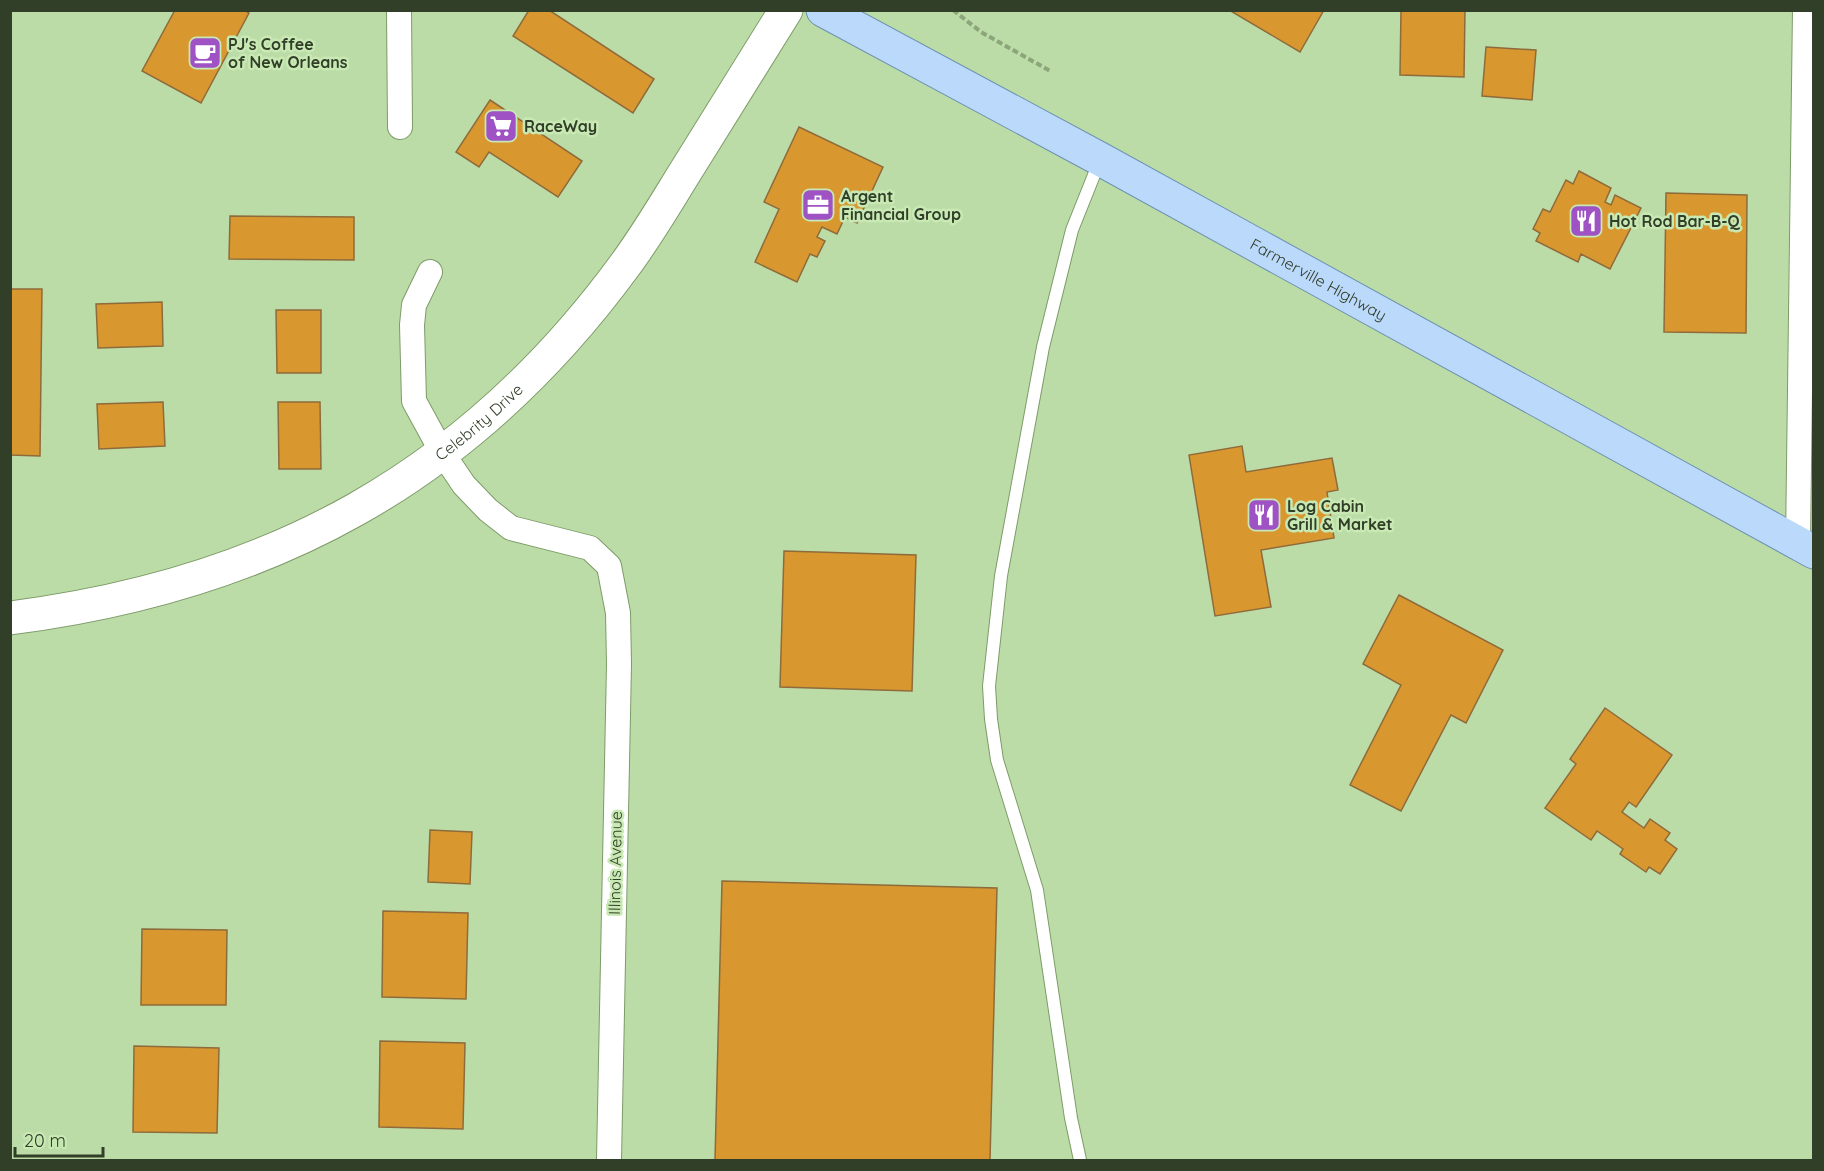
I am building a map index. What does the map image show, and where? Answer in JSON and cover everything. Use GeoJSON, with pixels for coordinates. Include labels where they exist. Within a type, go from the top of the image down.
{"type":"FeatureCollection","features":[{"type":"Feature","properties":{"kind":"main road","name":"Farmerville Highway"},"geometry":{"type":"LineString","coordinates":[[823,10],[1100,159],[1806,547]]}},
{"type":"Feature","properties":{"kind":"street"},"geometry":{"type":"LineString","coordinates":[[399,10],[400,127]]}},
{"type":"Feature","properties":{"kind":"street","name":"Celebrity Drive"},"geometry":{"type":"LineString","coordinates":[[10,618],[118,601],[210,576],[258,558],[350,514],[443,454],[548,357],[626,265],[786,10]]}},
{"type":"Feature","properties":{"kind":"street"},"geometry":{"type":"LineString","coordinates":[[1805,10],[1806,547]]}},
{"type":"Feature","properties":{"kind":"street"},"geometry":{"type":"LineString","coordinates":[[430,272],[414,304],[412,326],[414,401],[443,454]]}},
{"type":"Feature","properties":{"kind":"street","name":"Illinois Avenue"},"geometry":{"type":"LineString","coordinates":[[443,454],[464,485],[488,510],[511,528],[531,535],[578,543],[590,548],[609,566],[618,613],[619,663],[609,1161]]}},
{"type":"Feature","properties":{"kind":"lane"},"geometry":{"type":"LineString","coordinates":[[1080,1161],[1071,1118],[1037,890],[997,760],[989,686],[1003,564],[1043,347],[1072,230],[1100,159]]}},
{"type":"Feature","properties":{"kind":"path"},"geometry":{"type":"LineString","coordinates":[[953,10],[981,32],[1052,72]]}},
{"type":"Feature","properties":{"kind":"building"},"geometry":{"type":"Polygon","coordinates":[[[175,10],[244,10],[249,13],[201,103],[142,71],[175,10]]]}},
{"type":"Feature","properties":{"kind":"building"},"geometry":{"type":"Polygon","coordinates":[[[529,10],[549,10],[654,79],[633,113],[513,36],[529,10]]]}},
{"type":"Feature","properties":{"kind":"building"},"geometry":{"type":"Polygon","coordinates":[[[1229,10],[1324,10],[1300,52],[1229,10]]]}},
{"type":"Feature","properties":{"kind":"building"},"geometry":{"type":"Polygon","coordinates":[[[1401,10],[1465,10],[1464,77],[1400,75],[1401,10]]]}},
{"type":"Feature","properties":{"kind":"building"},"geometry":{"type":"Polygon","coordinates":[[[1486,47],[1536,50],[1532,100],[1482,96],[1486,47]]]}},
{"type":"Feature","properties":{"kind":"building","name":"RaceWay"},"geometry":{"type":"Polygon","coordinates":[[[490,100],[582,161],[558,197],[489,152],[479,167],[456,152],[490,100]]]}},
{"type":"Feature","properties":{"kind":"building","name":"Argent Financial Group"},"geometry":{"type":"Polygon","coordinates":[[[799,127],[883,167],[857,223],[845,217],[837,234],[822,227],[817,237],[825,241],[817,257],[810,254],[797,282],[755,262],[779,209],[764,202],[799,127]]]}},
{"type":"Feature","properties":{"kind":"building","name":"Hot Rod Bar-B-Q"},"geometry":{"type":"Polygon","coordinates":[[[1579,171],[1611,188],[1605,202],[1611,205],[1615,195],[1641,208],[1610,269],[1581,254],[1578,262],[1536,241],[1540,233],[1533,229],[1543,209],[1550,212],[1566,180],[1573,184],[1579,171]]]}},
{"type":"Feature","properties":{"kind":"building"},"geometry":{"type":"Polygon","coordinates":[[[1666,193],[1747,195],[1746,333],[1664,332],[1666,193]]]}},
{"type":"Feature","properties":{"kind":"building"},"geometry":{"type":"Polygon","coordinates":[[[230,216],[354,217],[354,260],[229,259],[230,216]]]}},
{"type":"Feature","properties":{"kind":"building"},"geometry":{"type":"Polygon","coordinates":[[[10,289],[42,289],[40,456],[10,455],[10,289]]]}},
{"type":"Feature","properties":{"kind":"building"},"geometry":{"type":"Polygon","coordinates":[[[162,302],[163,346],[98,348],[96,304],[162,302]]]}},
{"type":"Feature","properties":{"kind":"building"},"geometry":{"type":"Polygon","coordinates":[[[276,310],[321,310],[321,373],[277,373],[276,310]]]}},
{"type":"Feature","properties":{"kind":"building"},"geometry":{"type":"Polygon","coordinates":[[[163,402],[165,446],[99,449],[97,404],[163,402]]]}},
{"type":"Feature","properties":{"kind":"building"},"geometry":{"type":"Polygon","coordinates":[[[278,402],[320,402],[321,469],[279,469],[278,402]]]}},
{"type":"Feature","properties":{"kind":"building","name":"Log Cabin Grill & Market"},"geometry":{"type":"Polygon","coordinates":[[[1242,446],[1246,472],[1332,458],[1338,490],[1327,492],[1334,538],[1261,550],[1271,607],[1215,616],[1189,455],[1242,446]]]}},
{"type":"Feature","properties":{"kind":"building"},"geometry":{"type":"Polygon","coordinates":[[[784,551],[916,555],[912,691],[780,687],[784,551]]]}},
{"type":"Feature","properties":{"kind":"building"},"geometry":{"type":"Polygon","coordinates":[[[1399,595],[1503,650],[1466,723],[1451,715],[1401,811],[1350,785],[1401,685],[1363,664],[1399,595]]]}},
{"type":"Feature","properties":{"kind":"building"},"geometry":{"type":"Polygon","coordinates":[[[1605,708],[1672,755],[1636,807],[1629,802],[1622,812],[1644,828],[1650,819],[1670,833],[1665,840],[1677,849],[1660,874],[1649,867],[1646,872],[1620,854],[1623,849],[1597,831],[1591,840],[1545,808],[1576,764],[1570,759],[1605,708]]]}},
{"type":"Feature","properties":{"kind":"building"},"geometry":{"type":"Polygon","coordinates":[[[430,830],[472,832],[470,884],[428,882],[430,830]]]}},
{"type":"Feature","properties":{"kind":"building"},"geometry":{"type":"Polygon","coordinates":[[[722,881],[997,888],[990,1160],[715,1160],[722,881]]]}},
{"type":"Feature","properties":{"kind":"building"},"geometry":{"type":"Polygon","coordinates":[[[383,911],[468,913],[466,999],[382,997],[383,911]]]}},
{"type":"Feature","properties":{"kind":"building"},"geometry":{"type":"Polygon","coordinates":[[[142,929],[227,930],[226,1005],[141,1005],[142,929]]]}},
{"type":"Feature","properties":{"kind":"building"},"geometry":{"type":"Polygon","coordinates":[[[380,1041],[465,1043],[463,1129],[379,1127],[380,1041]]]}},
{"type":"Feature","properties":{"kind":"building"},"geometry":{"type":"Polygon","coordinates":[[[134,1046],[219,1048],[217,1133],[133,1132],[134,1046]]]}},
{"type":"Feature","properties":{"kind":"place","name":"PJ's Coffee of New Orleans"},"geometry":{"type":"Point","coordinates":[205,53]}},
{"type":"Feature","properties":{"kind":"place","name":"RaceWay"},"geometry":{"type":"Point","coordinates":[501,126]}},
{"type":"Feature","properties":{"kind":"place","name":"Argent Financial Group"},"geometry":{"type":"Point","coordinates":[818,205]}},
{"type":"Feature","properties":{"kind":"place","name":"Hot Rod Bar-B-Q"},"geometry":{"type":"Point","coordinates":[1586,221]}},
{"type":"Feature","properties":{"kind":"place","name":"Log Cabin Grill & Market"},"geometry":{"type":"Point","coordinates":[1264,515]}}]}
